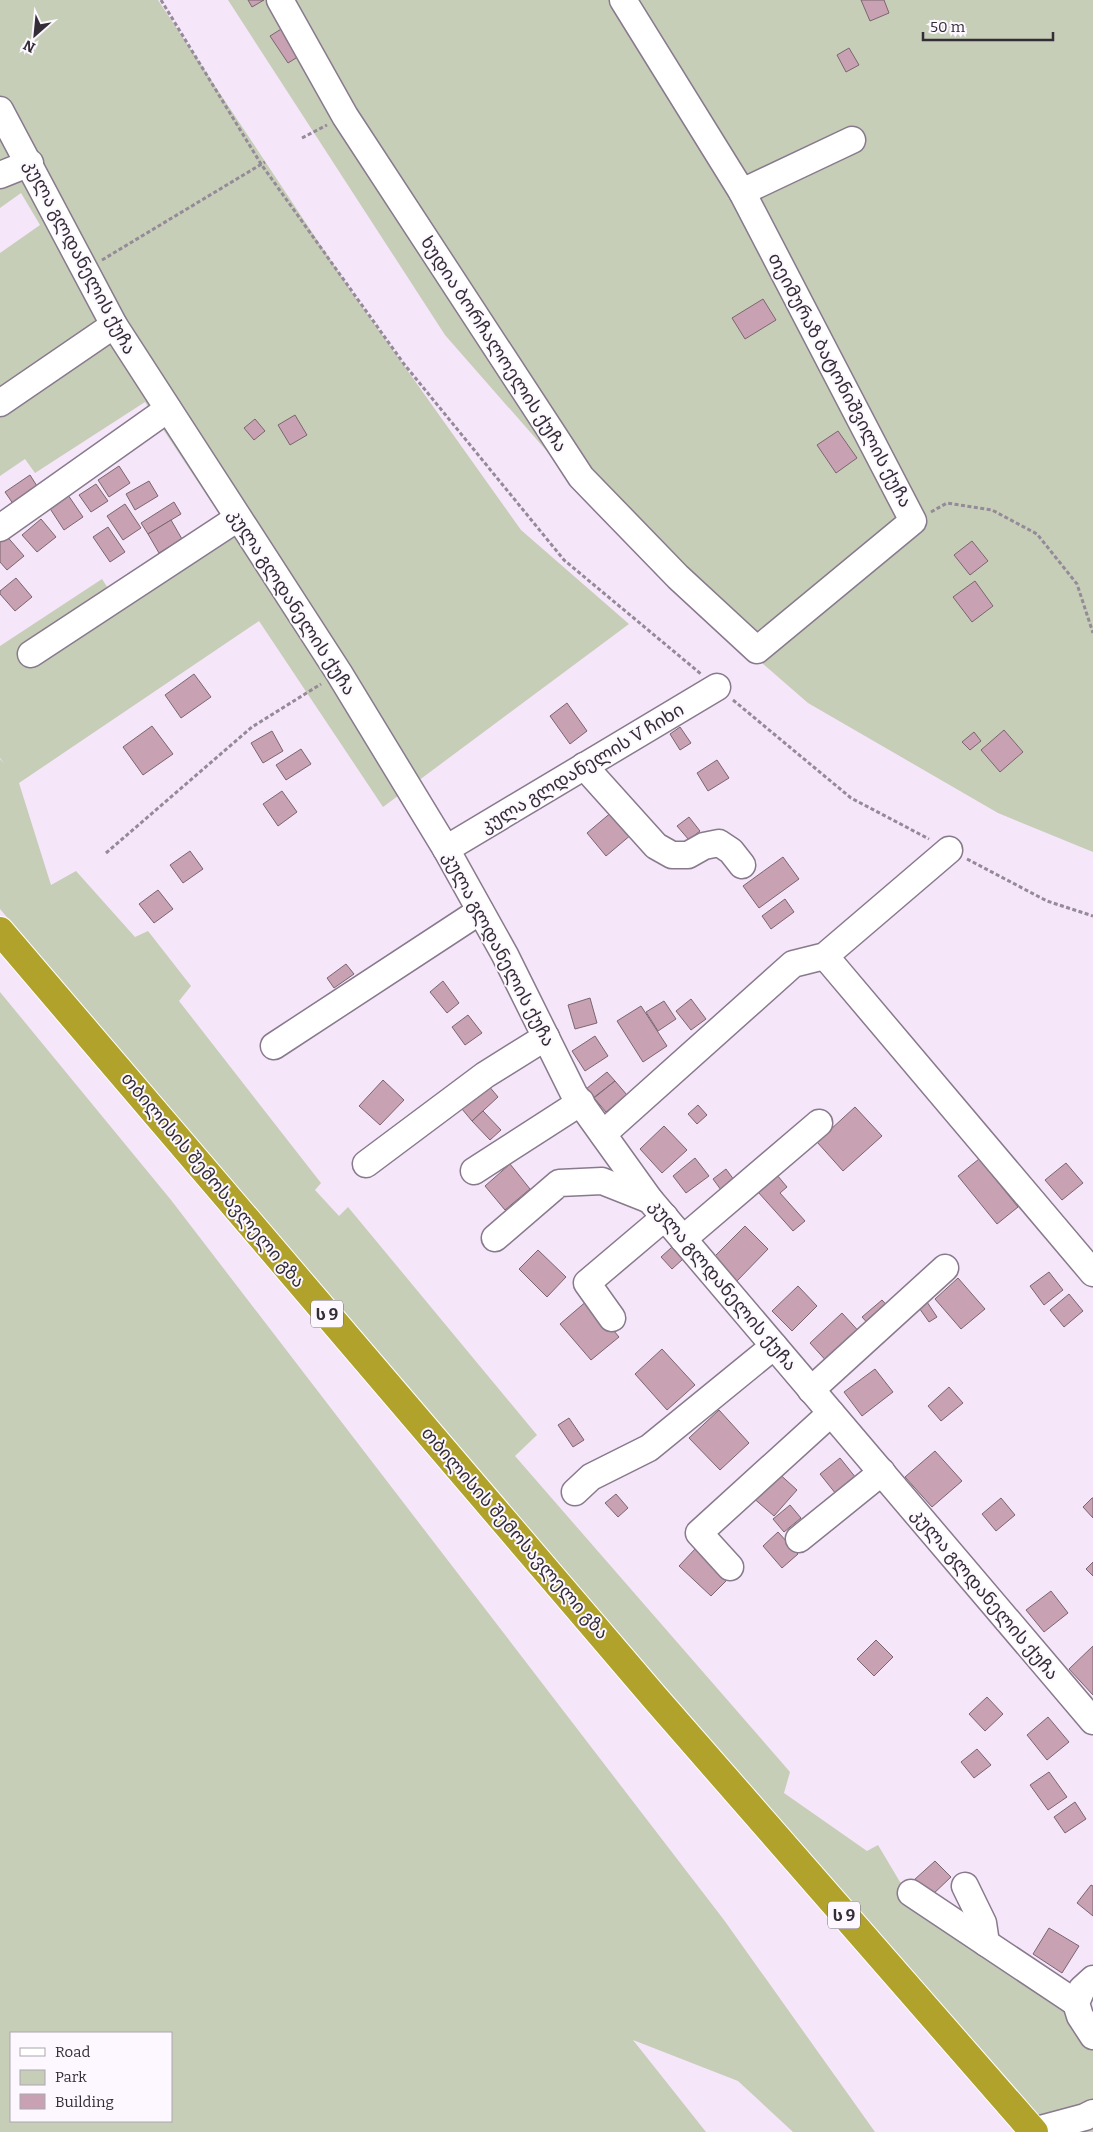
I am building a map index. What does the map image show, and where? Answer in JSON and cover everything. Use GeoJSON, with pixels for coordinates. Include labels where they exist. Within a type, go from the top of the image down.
{"type":"FeatureCollection","features":[{"type":"Feature","properties":{"kind":"highway","name":"თბილისის შემოსავლელი გზა"},"geometry":{"type":"LineString","coordinates":[[0,931],[655,1698],[1033,2132]]}},
{"type":"Feature","properties":{"kind":"street","name":"ხუდია ბორჩალოელის ქუჩა"},"geometry":{"type":"LineString","coordinates":[[280,0],[345,116],[581,477],[678,577],[757,650]]}},
{"type":"Feature","properties":{"kind":"street","name":"თეიმურაზ ბატონიშვილის ქუჩა"},"geometry":{"type":"LineString","coordinates":[[622,0],[742,192],[913,521],[757,650]]}},
{"type":"Feature","properties":{"kind":"street","name":"კულა გლდანელის ქუჩა"},"geometry":{"type":"LineString","coordinates":[[0,110],[30,163],[84,271],[114,325],[339,673],[446,850],[581,1102],[658,1209],[1093,1721]]}},
{"type":"Feature","properties":{"kind":"street"},"geometry":{"type":"LineString","coordinates":[[742,192],[852,140]]}},
{"type":"Feature","properties":{"kind":"street"},"geometry":{"type":"LineString","coordinates":[[0,174],[30,163]]}},
{"type":"Feature","properties":{"kind":"street"},"geometry":{"type":"LineString","coordinates":[[0,403],[114,325]]}},
{"type":"Feature","properties":{"kind":"street"},"geometry":{"type":"LineString","coordinates":[[0,528],[168,409]]}},
{"type":"Feature","properties":{"kind":"street"},"geometry":{"type":"LineString","coordinates":[[31,654],[238,518]]}},
{"type":"Feature","properties":{"kind":"street","name":"კულა გლდანელის V ჩიხი"},"geometry":{"type":"LineString","coordinates":[[446,850],[717,687]]}},
{"type":"Feature","properties":{"kind":"street"},"geometry":{"type":"LineString","coordinates":[[584,766],[656,846],[672,855],[688,855],[704,846],[719,843],[731,852],[742,865]]}},
{"type":"Feature","properties":{"kind":"street"},"geometry":{"type":"LineString","coordinates":[[603,1134],[793,964],[825,956],[949,850]]}},
{"type":"Feature","properties":{"kind":"street"},"geometry":{"type":"LineString","coordinates":[[274,1046],[480,911]]}},
{"type":"Feature","properties":{"kind":"street"},"geometry":{"type":"LineString","coordinates":[[825,956],[1093,1272]]}},
{"type":"Feature","properties":{"kind":"street"},"geometry":{"type":"LineString","coordinates":[[366,1164],[485,1076],[546,1037]]}},
{"type":"Feature","properties":{"kind":"street"},"geometry":{"type":"LineString","coordinates":[[474,1171],[581,1102]]}},
{"type":"Feature","properties":{"kind":"street"},"geometry":{"type":"LineString","coordinates":[[683,1239],[819,1123]]}},
{"type":"Feature","properties":{"kind":"street"},"geometry":{"type":"LineString","coordinates":[[495,1238],[559,1183],[602,1181],[658,1209],[587,1284],[612,1318]]}},
{"type":"Feature","properties":{"kind":"street"},"geometry":{"type":"LineString","coordinates":[[811,1390],[946,1268]]}},
{"type":"Feature","properties":{"kind":"street"},"geometry":{"type":"LineString","coordinates":[[575,1492],[591,1476],[650,1448],[774,1346]]}},
{"type":"Feature","properties":{"kind":"street"},"geometry":{"type":"LineString","coordinates":[[730,1567],[699,1534],[831,1413]]}},
{"type":"Feature","properties":{"kind":"street"},"geometry":{"type":"LineString","coordinates":[[799,1539],[882,1472]]}},
{"type":"Feature","properties":{"kind":"street"},"geometry":{"type":"LineString","coordinates":[[965,1886],[983,1923],[986,1943]]}},
{"type":"Feature","properties":{"kind":"street"},"geometry":{"type":"LineString","coordinates":[[911,1893],[1076,2003],[1080,2016],[1093,2036]]}},
{"type":"Feature","properties":{"kind":"street"},"geometry":{"type":"LineString","coordinates":[[1076,2003],[1082,1989],[1093,1979]]}},
{"type":"Feature","properties":{"kind":"street"},"geometry":{"type":"LineString","coordinates":[[1033,2132],[1093,2113]]}},
{"type":"Feature","properties":{"kind":"path"},"geometry":{"type":"LineString","coordinates":[[161,0],[263,163],[404,364],[564,560],[851,798],[1048,901],[1093,916]]}},
{"type":"Feature","properties":{"kind":"path"},"geometry":{"type":"LineString","coordinates":[[302,138],[345,116]]}},
{"type":"Feature","properties":{"kind":"path"},"geometry":{"type":"LineString","coordinates":[[84,271],[263,163]]}},
{"type":"Feature","properties":{"kind":"path"},"geometry":{"type":"LineString","coordinates":[[913,521],[947,503],[992,510],[1037,534],[1077,584],[1093,633]]}},
{"type":"Feature","properties":{"kind":"path"},"geometry":{"type":"LineString","coordinates":[[106,853],[252,727],[339,673]]}},
{"type":"Feature","properties":{"kind":"green space"},"geometry":{"type":"Polygon","coordinates":[[[0,0],[158,0],[353,294],[521,530],[629,624],[383,807],[259,621],[19,783],[51,885],[76,871],[135,937],[148,931],[191,986],[179,1001],[321,1183],[315,1190],[339,1216],[348,1207],[537,1435],[515,1456],[790,1772],[784,1793],[867,1851],[878,1845],[900,1882],[976,1925],[1067,2010],[1093,2050],[1093,2132],[1045,2132],[0,909],[0,759],[4,763],[0,758],[0,646],[102,579],[111,593],[223,520],[145,402],[35,473],[25,459],[0,476],[0,253],[40,225],[21,193],[0,208],[0,0]]]}},
{"type":"Feature","properties":{"kind":"green space"},"geometry":{"type":"Polygon","coordinates":[[[228,0],[1093,0],[1093,852],[998,813],[808,703],[675,587],[573,481],[445,335],[228,0]]]}},
{"type":"Feature","properties":{"kind":"green space"},"geometry":{"type":"Polygon","coordinates":[[[0,992],[171,1200],[724,1920],[875,2132],[793,2132],[738,2081],[633,2040],[706,2132],[0,2132],[0,992]]]}},
{"type":"Feature","properties":{"kind":"building"},"geometry":{"type":"Polygon","coordinates":[[[248,0],[264,0],[252,7],[248,0]]]}},
{"type":"Feature","properties":{"kind":"building"},"geometry":{"type":"Polygon","coordinates":[[[861,0],[884,0],[889,13],[870,21],[861,0]]]}},
{"type":"Feature","properties":{"kind":"building"},"geometry":{"type":"Polygon","coordinates":[[[286,26],[304,53],[288,63],[270,36],[286,26]]]}},
{"type":"Feature","properties":{"kind":"building"},"geometry":{"type":"Polygon","coordinates":[[[849,48],[859,65],[846,72],[837,55],[849,48]]]}},
{"type":"Feature","properties":{"kind":"building"},"geometry":{"type":"Polygon","coordinates":[[[763,299],[776,320],[745,339],[732,318],[763,299]]]}},
{"type":"Feature","properties":{"kind":"building"},"geometry":{"type":"Polygon","coordinates":[[[295,415],[307,435],[290,445],[278,425],[295,415]]]}},
{"type":"Feature","properties":{"kind":"building"},"geometry":{"type":"Polygon","coordinates":[[[255,419],[265,431],[254,440],[244,428],[255,419]]]}},
{"type":"Feature","properties":{"kind":"building"},"geometry":{"type":"Polygon","coordinates":[[[838,431],[857,458],[836,473],[817,445],[838,431]]]}},
{"type":"Feature","properties":{"kind":"building"},"geometry":{"type":"Polygon","coordinates":[[[119,466],[130,483],[109,497],[98,480],[119,466]]]}},
{"type":"Feature","properties":{"kind":"building"},"geometry":{"type":"Polygon","coordinates":[[[30,475],[42,494],[18,511],[5,492],[30,475]]]}},
{"type":"Feature","properties":{"kind":"building"},"geometry":{"type":"Polygon","coordinates":[[[149,481],[158,496],[135,510],[126,494],[149,481]]]}},
{"type":"Feature","properties":{"kind":"building"},"geometry":{"type":"Polygon","coordinates":[[[96,484],[108,501],[91,512],[79,495],[96,484]]]}},
{"type":"Feature","properties":{"kind":"building"},"geometry":{"type":"Polygon","coordinates":[[[68,495],[83,517],[64,530],[49,507],[68,495]]]}},
{"type":"Feature","properties":{"kind":"building"},"geometry":{"type":"Polygon","coordinates":[[[174,502],[181,514],[148,534],[141,523],[174,502]]]}},
{"type":"Feature","properties":{"kind":"building"},"geometry":{"type":"Polygon","coordinates":[[[125,504],[141,528],[123,540],[107,516],[125,504]]]}},
{"type":"Feature","properties":{"kind":"building"},"geometry":{"type":"Polygon","coordinates":[[[41,519],[56,537],[37,552],[22,535],[41,519]]]}},
{"type":"Feature","properties":{"kind":"building"},"geometry":{"type":"Polygon","coordinates":[[[171,520],[182,539],[159,553],[148,534],[171,520]]]}},
{"type":"Feature","properties":{"kind":"building"},"geometry":{"type":"Polygon","coordinates":[[[108,527],[125,552],[110,562],[93,537],[108,527]]]}},
{"type":"Feature","properties":{"kind":"building"},"geometry":{"type":"Polygon","coordinates":[[[4,533],[24,556],[7,570],[0,562],[0,537],[4,533]]]}},
{"type":"Feature","properties":{"kind":"building"},"geometry":{"type":"Polygon","coordinates":[[[972,541],[988,561],[970,575],[954,555],[972,541]]]}},
{"type":"Feature","properties":{"kind":"building"},"geometry":{"type":"Polygon","coordinates":[[[16,578],[32,597],[15,611],[0,594],[0,591],[16,578]]]}},
{"type":"Feature","properties":{"kind":"building"},"geometry":{"type":"Polygon","coordinates":[[[975,581],[993,606],[972,622],[953,597],[975,581]]]}},
{"type":"Feature","properties":{"kind":"building"},"geometry":{"type":"Polygon","coordinates":[[[194,674],[211,697],[181,718],[165,695],[194,674]]]}},
{"type":"Feature","properties":{"kind":"building"},"geometry":{"type":"Polygon","coordinates":[[[567,703],[587,731],[570,744],[550,716],[567,703]]]}},
{"type":"Feature","properties":{"kind":"building"},"geometry":{"type":"Polygon","coordinates":[[[152,726],[173,754],[143,775],[123,747],[152,726]]]}},
{"type":"Feature","properties":{"kind":"building"},"geometry":{"type":"Polygon","coordinates":[[[680,727],[691,743],[680,750],[670,734],[680,727]]]}},
{"type":"Feature","properties":{"kind":"building"},"geometry":{"type":"Polygon","coordinates":[[[1004,730],[1023,752],[1000,772],[981,750],[1004,730]]]}},
{"type":"Feature","properties":{"kind":"building"},"geometry":{"type":"Polygon","coordinates":[[[272,731],[283,751],[263,763],[251,743],[272,731]]]}},
{"type":"Feature","properties":{"kind":"building"},"geometry":{"type":"Polygon","coordinates":[[[974,732],[981,741],[970,750],[962,742],[974,732]]]}},
{"type":"Feature","properties":{"kind":"building"},"geometry":{"type":"Polygon","coordinates":[[[301,749],[311,764],[286,780],[276,765],[301,749]]]}},
{"type":"Feature","properties":{"kind":"building"},"geometry":{"type":"Polygon","coordinates":[[[717,760],[729,778],[708,791],[697,773],[717,760]]]}},
{"type":"Feature","properties":{"kind":"building"},"geometry":{"type":"Polygon","coordinates":[[[282,791],[297,812],[278,826],[263,804],[282,791]]]}},
{"type":"Feature","properties":{"kind":"building"},"geometry":{"type":"Polygon","coordinates":[[[613,811],[632,834],[606,856],[587,833],[613,811]]]}},
{"type":"Feature","properties":{"kind":"building"},"geometry":{"type":"Polygon","coordinates":[[[689,817],[700,831],[689,840],[677,826],[689,817]]]}},
{"type":"Feature","properties":{"kind":"building"},"geometry":{"type":"Polygon","coordinates":[[[190,851],[203,869],[183,883],[170,865],[190,851]]]}},
{"type":"Feature","properties":{"kind":"building"},"geometry":{"type":"Polygon","coordinates":[[[783,857],[799,879],[759,908],[743,886],[783,857]]]}},
{"type":"Feature","properties":{"kind":"building"},"geometry":{"type":"Polygon","coordinates":[[[158,890],[173,909],[154,923],[139,904],[158,890]]]}},
{"type":"Feature","properties":{"kind":"building"},"geometry":{"type":"Polygon","coordinates":[[[785,899],[794,912],[771,929],[762,916],[785,899]]]}},
{"type":"Feature","properties":{"kind":"building"},"geometry":{"type":"Polygon","coordinates":[[[346,964],[354,974],[334,988],[327,978],[346,964]]]}},
{"type":"Feature","properties":{"kind":"building"},"geometry":{"type":"Polygon","coordinates":[[[443,981],[459,1003],[447,1013],[430,992],[443,981]]]}},
{"type":"Feature","properties":{"kind":"building"},"geometry":{"type":"Polygon","coordinates":[[[590,998],[597,1023],[575,1029],[568,1005],[590,998]]]}},
{"type":"Feature","properties":{"kind":"building"},"geometry":{"type":"Polygon","coordinates":[[[691,999],[706,1019],[691,1030],[676,1011],[691,999]]]}},
{"type":"Feature","properties":{"kind":"building"},"geometry":{"type":"Polygon","coordinates":[[[664,1001],[676,1019],[658,1031],[646,1012],[664,1001]]]}},
{"type":"Feature","properties":{"kind":"building"},"geometry":{"type":"Polygon","coordinates":[[[641,1006],[667,1046],[643,1062],[617,1021],[641,1006]]]}},
{"type":"Feature","properties":{"kind":"building"},"geometry":{"type":"Polygon","coordinates":[[[468,1015],[482,1033],[465,1045],[452,1027],[468,1015]]]}},
{"type":"Feature","properties":{"kind":"building"},"geometry":{"type":"Polygon","coordinates":[[[595,1036],[608,1056],[585,1071],[572,1051],[595,1036]]]}},
{"type":"Feature","properties":{"kind":"building"},"geometry":{"type":"Polygon","coordinates":[[[607,1072],[615,1081],[588,1102],[581,1093],[607,1072]]]}},
{"type":"Feature","properties":{"kind":"building"},"geometry":{"type":"Polygon","coordinates":[[[383,1080],[404,1100],[380,1125],[359,1106],[383,1080]]]}},
{"type":"Feature","properties":{"kind":"building"},"geometry":{"type":"Polygon","coordinates":[[[615,1081],[627,1095],[606,1112],[594,1098],[615,1081]]]}},
{"type":"Feature","properties":{"kind":"building"},"geometry":{"type":"Polygon","coordinates":[[[488,1085],[498,1097],[472,1121],[462,1109],[488,1085]]]}},
{"type":"Feature","properties":{"kind":"building"},"geometry":{"type":"Polygon","coordinates":[[[698,1105],[707,1115],[697,1124],[688,1114],[698,1105]]]}},
{"type":"Feature","properties":{"kind":"building"},"geometry":{"type":"Polygon","coordinates":[[[855,1107],[882,1136],[843,1171],[817,1142],[855,1107]]]}},
{"type":"Feature","properties":{"kind":"building"},"geometry":{"type":"Polygon","coordinates":[[[483,1111],[501,1130],[490,1140],[472,1121],[483,1111]]]}},
{"type":"Feature","properties":{"kind":"building"},"geometry":{"type":"Polygon","coordinates":[[[664,1126],[687,1150],[662,1173],[640,1149],[664,1126]]]}},
{"type":"Feature","properties":{"kind":"building"},"geometry":{"type":"Polygon","coordinates":[[[695,1158],[709,1176],[686,1193],[673,1176],[695,1158]]]}},
{"type":"Feature","properties":{"kind":"building"},"geometry":{"type":"Polygon","coordinates":[[[979,1159],[1018,1207],[997,1224],[958,1176],[979,1159]]]}},
{"type":"Feature","properties":{"kind":"building"},"geometry":{"type":"Polygon","coordinates":[[[1066,1163],[1083,1183],[1062,1200],[1045,1180],[1066,1163]]]}},
{"type":"Feature","properties":{"kind":"building"},"geometry":{"type":"Polygon","coordinates":[[[510,1164],[530,1189],[505,1210],[485,1186],[510,1164]]]}},
{"type":"Feature","properties":{"kind":"building"},"geometry":{"type":"Polygon","coordinates":[[[726,1169],[737,1184],[724,1194],[713,1179],[726,1169]]]}},
{"type":"Feature","properties":{"kind":"building"},"geometry":{"type":"Polygon","coordinates":[[[777,1175],[787,1187],[780,1193],[805,1221],[793,1231],[758,1192],[777,1175]]]}},
{"type":"Feature","properties":{"kind":"building"},"geometry":{"type":"Polygon","coordinates":[[[745,1226],[768,1249],[737,1281],[713,1258],[745,1226]]]}},
{"type":"Feature","properties":{"kind":"building"},"geometry":{"type":"Polygon","coordinates":[[[672,1247],[683,1259],[672,1269],[661,1257],[672,1247]]]}},
{"type":"Feature","properties":{"kind":"building"},"geometry":{"type":"Polygon","coordinates":[[[538,1250],[566,1277],[547,1297],[519,1269],[538,1250]]]}},
{"type":"Feature","properties":{"kind":"building"},"geometry":{"type":"Polygon","coordinates":[[[1049,1272],[1063,1290],[1044,1305],[1030,1286],[1049,1272]]]}},
{"type":"Feature","properties":{"kind":"building"},"geometry":{"type":"Polygon","coordinates":[[[958,1278],[985,1309],[961,1329],[935,1299],[958,1278]]]}},
{"type":"Feature","properties":{"kind":"building"},"geometry":{"type":"Polygon","coordinates":[[[798,1286],[817,1306],[792,1331],[772,1311],[798,1286]]]}},
{"type":"Feature","properties":{"kind":"building"},"geometry":{"type":"Polygon","coordinates":[[[1069,1294],[1083,1311],[1064,1327],[1050,1310],[1069,1294]]]}},
{"type":"Feature","properties":{"kind":"building"},"geometry":{"type":"Polygon","coordinates":[[[925,1299],[937,1317],[929,1322],[917,1305],[925,1299]]]}},
{"type":"Feature","properties":{"kind":"building"},"geometry":{"type":"Polygon","coordinates":[[[588,1300],[619,1337],[591,1360],[560,1324],[588,1300]]]}},
{"type":"Feature","properties":{"kind":"building"},"geometry":{"type":"Polygon","coordinates":[[[882,1300],[892,1311],[872,1328],[862,1317],[882,1300]]]}},
{"type":"Feature","properties":{"kind":"building"},"geometry":{"type":"Polygon","coordinates":[[[842,1313],[863,1336],[830,1365],[810,1343],[842,1313]]]}},
{"type":"Feature","properties":{"kind":"building"},"geometry":{"type":"Polygon","coordinates":[[[662,1349],[695,1385],[667,1410],[635,1374],[662,1349]]]}},
{"type":"Feature","properties":{"kind":"building"},"geometry":{"type":"Polygon","coordinates":[[[875,1369],[893,1392],[862,1416],[844,1392],[875,1369]]]}},
{"type":"Feature","properties":{"kind":"building"},"geometry":{"type":"Polygon","coordinates":[[[949,1387],[963,1403],[941,1421],[928,1406],[949,1387]]]}},
{"type":"Feature","properties":{"kind":"building"},"geometry":{"type":"Polygon","coordinates":[[[719,1410],[749,1443],[720,1470],[689,1438],[719,1410]]]}},
{"type":"Feature","properties":{"kind":"building"},"geometry":{"type":"Polygon","coordinates":[[[569,1418],[584,1440],[573,1447],[558,1425],[569,1418]]]}},
{"type":"Feature","properties":{"kind":"building"},"geometry":{"type":"Polygon","coordinates":[[[935,1451],[962,1481],[932,1507],[905,1477],[935,1451]]]}},
{"type":"Feature","properties":{"kind":"building"},"geometry":{"type":"Polygon","coordinates":[[[840,1458],[856,1478],[836,1494],[820,1474],[840,1458]]]}},
{"type":"Feature","properties":{"kind":"building"},"geometry":{"type":"Polygon","coordinates":[[[775,1470],[797,1490],[774,1516],[751,1496],[775,1470]]]}},
{"type":"Feature","properties":{"kind":"building"},"geometry":{"type":"Polygon","coordinates":[[[616,1494],[628,1508],[618,1517],[605,1503],[616,1494]]]}},
{"type":"Feature","properties":{"kind":"building"},"geometry":{"type":"Polygon","coordinates":[[[1001,1498],[1015,1515],[996,1531],[982,1514],[1001,1498]]]}},
{"type":"Feature","properties":{"kind":"building"},"geometry":{"type":"Polygon","coordinates":[[[1093,1498],[1093,1518],[1083,1507],[1093,1498]]]}},
{"type":"Feature","properties":{"kind":"building"},"geometry":{"type":"Polygon","coordinates":[[[790,1505],[801,1518],[784,1532],[773,1519],[790,1505]]]}},
{"type":"Feature","properties":{"kind":"building"},"geometry":{"type":"Polygon","coordinates":[[[778,1532],[798,1554],[782,1568],[763,1546],[778,1532]]]}},
{"type":"Feature","properties":{"kind":"building"},"geometry":{"type":"Polygon","coordinates":[[[696,1548],[728,1579],[711,1596],[679,1566],[696,1548]]]}},
{"type":"Feature","properties":{"kind":"building"},"geometry":{"type":"Polygon","coordinates":[[[1093,1562],[1093,1576],[1086,1569],[1093,1562]]]}},
{"type":"Feature","properties":{"kind":"building"},"geometry":{"type":"Polygon","coordinates":[[[1051,1591],[1068,1613],[1044,1632],[1026,1610],[1051,1591]]]}},
{"type":"Feature","properties":{"kind":"building"},"geometry":{"type":"Polygon","coordinates":[[[876,1640],[893,1657],[874,1676],[857,1659],[876,1640]]]}},
{"type":"Feature","properties":{"kind":"building"},"geometry":{"type":"Polygon","coordinates":[[[1093,1646],[1093,1695],[1069,1669],[1093,1646]]]}},
{"type":"Feature","properties":{"kind":"building"},"geometry":{"type":"Polygon","coordinates":[[[987,1697],[1003,1714],[985,1731],[969,1714],[987,1697]]]}},
{"type":"Feature","properties":{"kind":"building"},"geometry":{"type":"Polygon","coordinates":[[[1048,1717],[1069,1742],[1047,1760],[1027,1735],[1048,1717]]]}},
{"type":"Feature","properties":{"kind":"building"},"geometry":{"type":"Polygon","coordinates":[[[977,1749],[991,1765],[974,1778],[961,1762],[977,1749]]]}},
{"type":"Feature","properties":{"kind":"building"},"geometry":{"type":"Polygon","coordinates":[[[1049,1772],[1067,1797],[1048,1810],[1030,1785],[1049,1772]]]}},
{"type":"Feature","properties":{"kind":"building"},"geometry":{"type":"Polygon","coordinates":[[[1075,1802],[1086,1819],[1065,1833],[1054,1817],[1075,1802]]]}},
{"type":"Feature","properties":{"kind":"building"},"geometry":{"type":"Polygon","coordinates":[[[935,1861],[951,1877],[930,1897],[914,1880],[935,1861]]]}},
{"type":"Feature","properties":{"kind":"building"},"geometry":{"type":"Polygon","coordinates":[[[1091,1885],[1093,1886],[1093,1916],[1077,1903],[1091,1885]]]}},
{"type":"Feature","properties":{"kind":"building"},"geometry":{"type":"Polygon","coordinates":[[[1049,1928],[1079,1946],[1062,1973],[1033,1954],[1049,1928]]]}}]}
